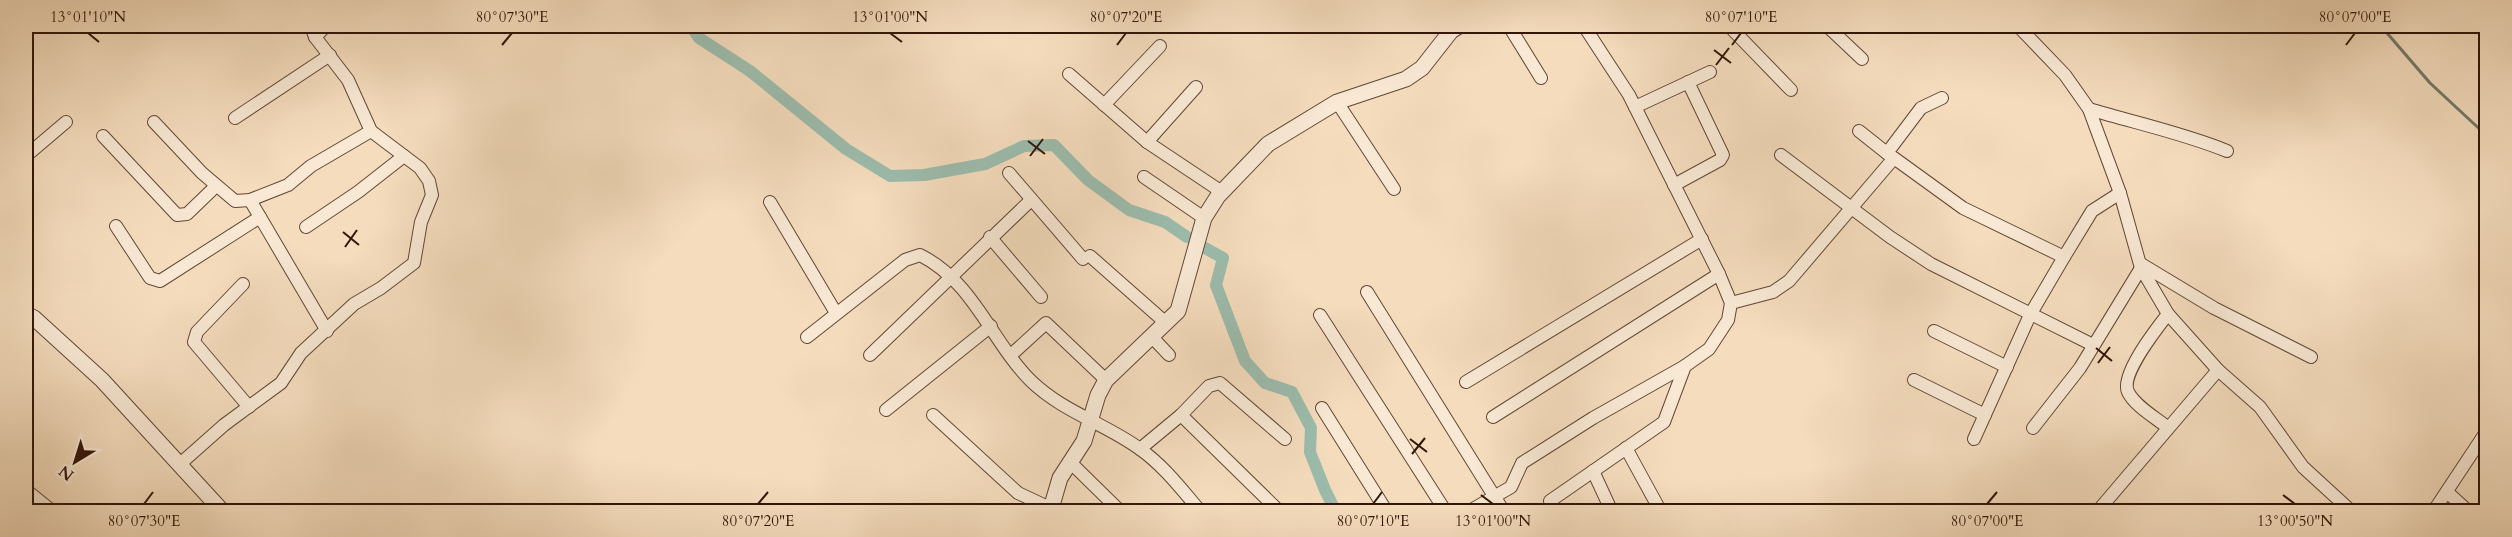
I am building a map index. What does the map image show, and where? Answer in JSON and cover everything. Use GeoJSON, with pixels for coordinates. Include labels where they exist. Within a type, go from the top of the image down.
{"type":"FeatureCollection","features":[{"type":"Feature","properties":{"kind":"street"},"geometry":{"type":"LineString","coordinates":[[180,464],[224,425],[281,383],[301,352],[327,331],[354,304],[381,288],[414,263],[421,222],[432,195],[429,181],[420,168],[372,131],[348,80],[313,31],[326,26]]}},
{"type":"Feature","properties":{"kind":"street"},"geometry":{"type":"LineString","coordinates":[[933,415],[1018,494],[1050,510],[1060,478],[1084,441],[1098,395],[1106,380],[1178,311],[1204,218],[1222,192],[1268,144],[1337,102],[1406,79],[1422,68],[1450,31],[1459,26]]}},
{"type":"Feature","properties":{"kind":"street"},"geometry":{"type":"LineString","coordinates":[[1509,26],[1541,78]]}},
{"type":"Feature","properties":{"kind":"street"},"geometry":{"type":"LineString","coordinates":[[1468,512],[1511,487],[1522,463],[1593,418],[1685,366],[1709,349],[1728,320],[1731,303],[1719,274],[1635,108],[1584,26]]}},
{"type":"Feature","properties":{"kind":"street"},"geometry":{"type":"LineString","coordinates":[[1827,26],[1862,59]]}},
{"type":"Feature","properties":{"kind":"street"},"geometry":{"type":"LineString","coordinates":[[2018,26],[2065,75],[2089,109],[2120,193],[2141,266],[2168,314],[2218,370],[2260,407],[2303,467],[2352,512]]}},
{"type":"Feature","properties":{"kind":"street"},"geometry":{"type":"LineString","coordinates":[[1734,27],[1791,90]]}},
{"type":"Feature","properties":{"kind":"street"},"geometry":{"type":"LineString","coordinates":[[1104,105],[1160,46]]}},
{"type":"Feature","properties":{"kind":"street"},"geometry":{"type":"LineString","coordinates":[[235,118],[330,56]]}},
{"type":"Feature","properties":{"kind":"street"},"geometry":{"type":"LineString","coordinates":[[1635,108],[1710,72]]}},
{"type":"Feature","properties":{"kind":"street"},"geometry":{"type":"LineString","coordinates":[[1069,74],[1147,142],[1222,192]]}},
{"type":"Feature","properties":{"kind":"street"},"geometry":{"type":"LineString","coordinates":[[1674,184],[1720,160],[1723,155],[1688,82]]}},
{"type":"Feature","properties":{"kind":"street"},"geometry":{"type":"LineString","coordinates":[[1147,142],[1196,87]]}},
{"type":"Feature","properties":{"kind":"street"},"geometry":{"type":"LineString","coordinates":[[1731,303],[1780,288],[1852,208],[1922,108],[1942,99]]}},
{"type":"Feature","properties":{"kind":"street"},"geometry":{"type":"LineString","coordinates":[[1337,102],[1394,189]]}},
{"type":"Feature","properties":{"kind":"street"},"geometry":{"type":"LineString","coordinates":[[2089,109],[2192,137],[2227,151]]}},
{"type":"Feature","properties":{"kind":"street"},"geometry":{"type":"LineString","coordinates":[[26,156],[66,122]]}},
{"type":"Feature","properties":{"kind":"street"},"geometry":{"type":"LineString","coordinates":[[154,122],[216,186],[235,201],[250,200],[288,185],[311,166],[372,131]]}},
{"type":"Feature","properties":{"kind":"street"},"geometry":{"type":"LineString","coordinates":[[1858,130],[1963,208],[2064,257]]}},
{"type":"Feature","properties":{"kind":"street"},"geometry":{"type":"LineString","coordinates":[[103,136],[177,215],[187,214],[216,186]]}},
{"type":"Feature","properties":{"kind":"street"},"geometry":{"type":"LineString","coordinates":[[1781,155],[1890,237],[1931,264],[2092,345]]}},
{"type":"Feature","properties":{"kind":"street"},"geometry":{"type":"LineString","coordinates":[[306,227],[358,192],[404,156]]}},
{"type":"Feature","properties":{"kind":"street"},"geometry":{"type":"LineString","coordinates":[[1009,173],[1031,200],[1086,258],[1167,322]]}},
{"type":"Feature","properties":{"kind":"street"},"geometry":{"type":"LineString","coordinates":[[1144,177],[1204,218]]}},
{"type":"Feature","properties":{"kind":"street"},"geometry":{"type":"LineString","coordinates":[[1974,439],[2030,315],[2064,257],[2092,211],[2120,193]]}},
{"type":"Feature","properties":{"kind":"street"},"geometry":{"type":"LineString","coordinates":[[250,200],[327,331]]}},
{"type":"Feature","properties":{"kind":"street"},"geometry":{"type":"LineString","coordinates":[[870,355],[1031,200]]}},
{"type":"Feature","properties":{"kind":"street"},"geometry":{"type":"LineString","coordinates":[[770,202],[836,313]]}},
{"type":"Feature","properties":{"kind":"street"},"geometry":{"type":"LineString","coordinates":[[116,226],[150,278],[160,281],[260,217]]}},
{"type":"Feature","properties":{"kind":"street"},"geometry":{"type":"LineString","coordinates":[[990,237],[1041,297]]}},
{"type":"Feature","properties":{"kind":"street"},"geometry":{"type":"LineString","coordinates":[[1466,382],[1702,240]]}},
{"type":"Feature","properties":{"kind":"street"},"geometry":{"type":"LineString","coordinates":[[807,338],[836,313],[913,256],[920,255],[933,261],[961,285],[1030,380],[1048,396],[1140,449],[1176,481],[1201,511]]}},
{"type":"Feature","properties":{"kind":"street"},"geometry":{"type":"LineString","coordinates":[[2033,428],[2080,368],[2141,266]]}},
{"type":"Feature","properties":{"kind":"street"},"geometry":{"type":"LineString","coordinates":[[2141,266],[2214,308],[2311,357]]}},
{"type":"Feature","properties":{"kind":"street"},"geometry":{"type":"LineString","coordinates":[[1493,417],[1719,274]]}},
{"type":"Feature","properties":{"kind":"street"},"geometry":{"type":"LineString","coordinates":[[243,284],[197,332],[194,342],[249,407]]}},
{"type":"Feature","properties":{"kind":"street"},"geometry":{"type":"LineString","coordinates":[[1368,292],[1504,512]]}},
{"type":"Feature","properties":{"kind":"street"},"geometry":{"type":"LineString","coordinates":[[26,314],[102,380],[223,512]]}},
{"type":"Feature","properties":{"kind":"street"},"geometry":{"type":"LineString","coordinates":[[2167,428],[2132,398],[2127,391],[2127,383],[2146,343],[2168,314]]}},
{"type":"Feature","properties":{"kind":"street"},"geometry":{"type":"LineString","coordinates":[[1320,315],[1446,512]]}},
{"type":"Feature","properties":{"kind":"street"},"geometry":{"type":"LineString","coordinates":[[1011,355],[1047,323],[1106,380]]}},
{"type":"Feature","properties":{"kind":"street"},"geometry":{"type":"LineString","coordinates":[[886,410],[991,326]]}},
{"type":"Feature","properties":{"kind":"street"},"geometry":{"type":"LineString","coordinates":[[1934,331],[2007,367]]}},
{"type":"Feature","properties":{"kind":"street"},"geometry":{"type":"LineString","coordinates":[[1152,337],[1169,355]]}},
{"type":"Feature","properties":{"kind":"street"},"geometry":{"type":"LineString","coordinates":[[1556,512],[1550,501],[1664,422],[1685,366]]}},
{"type":"Feature","properties":{"kind":"street"},"geometry":{"type":"LineString","coordinates":[[2097,512],[2218,370]]}},
{"type":"Feature","properties":{"kind":"street"},"geometry":{"type":"LineString","coordinates":[[1914,380],[1985,416]]}},
{"type":"Feature","properties":{"kind":"street"},"geometry":{"type":"LineString","coordinates":[[1140,449],[1181,415],[1209,386],[1220,383],[1285,439]]}},
{"type":"Feature","properties":{"kind":"street"},"geometry":{"type":"LineString","coordinates":[[1322,408],[1387,512]]}},
{"type":"Feature","properties":{"kind":"street"},"geometry":{"type":"LineString","coordinates":[[1181,415],[1273,509]]}},
{"type":"Feature","properties":{"kind":"street"},"geometry":{"type":"LineString","coordinates":[[2433,512],[2485,436]]}},
{"type":"Feature","properties":{"kind":"street"},"geometry":{"type":"LineString","coordinates":[[1626,448],[1661,512]]}},
{"type":"Feature","properties":{"kind":"street"},"geometry":{"type":"LineString","coordinates":[[1070,462],[1121,512]]}},
{"type":"Feature","properties":{"kind":"street"},"geometry":{"type":"LineString","coordinates":[[1593,471],[1612,512]]}},
{"type":"Feature","properties":{"kind":"street"},"geometry":{"type":"LineString","coordinates":[[26,490],[53,512]]}},
{"type":"Feature","properties":{"kind":"street"},"geometry":{"type":"LineString","coordinates":[[2447,492],[2469,512]]}},
{"type":"Feature","properties":{"kind":"waterway"},"geometry":{"type":"LineString","coordinates":[[691,26],[699,38],[750,71],[846,149],[890,176],[924,175],[985,164],[1024,146],[1054,145],[1088,180],[1129,210],[1165,222],[1187,237]]}},
{"type":"Feature","properties":{"kind":"waterway"},"geometry":{"type":"LineString","coordinates":[[2381,26],[2430,83],[2486,135]]}},
{"type":"Feature","properties":{"kind":"waterway"},"geometry":{"type":"LineString","coordinates":[[1205,248],[1223,258],[1216,285],[1245,361],[1265,383],[1292,392],[1311,428],[1310,452],[1336,512]]}}]}
